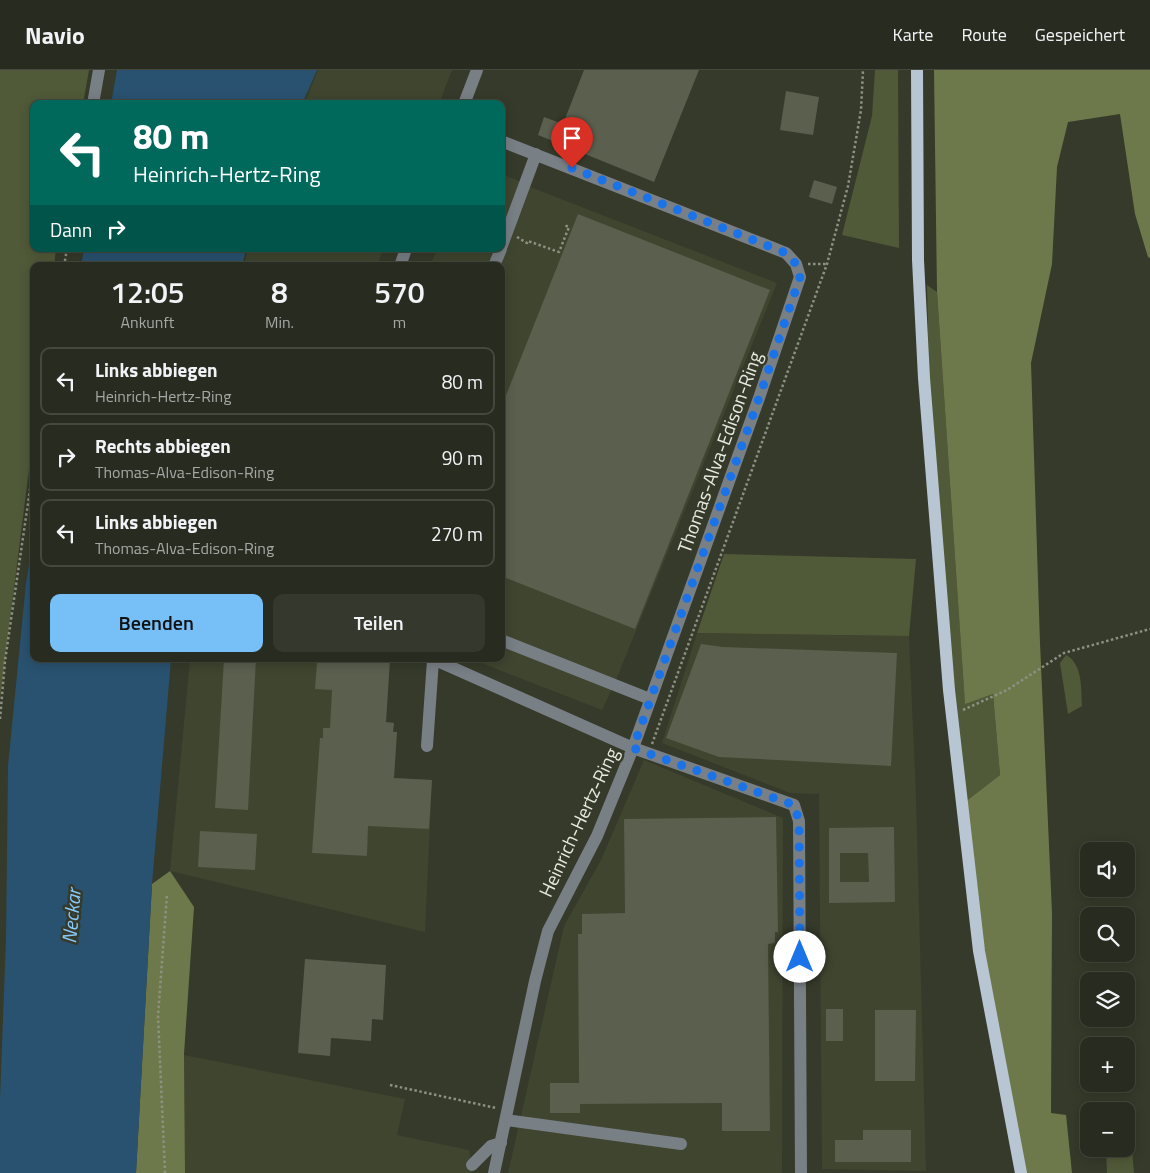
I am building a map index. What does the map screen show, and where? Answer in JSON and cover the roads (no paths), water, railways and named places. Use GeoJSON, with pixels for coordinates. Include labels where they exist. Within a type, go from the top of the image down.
{"type":"FeatureCollection","features":[{"type":"Feature","properties":{"kind":"main road"},"geometry":{"type":"LineString","coordinates":[[917,70],[918,260],[924,378],[949,690],[979,952],[1021,1173]]}},
{"type":"Feature","properties":{"kind":"street"},"geometry":{"type":"LineString","coordinates":[[94,100],[99,70]]}},
{"type":"Feature","properties":{"kind":"street"},"geometry":{"type":"LineString","coordinates":[[466,100],[477,70]]}},
{"type":"Feature","properties":{"kind":"street"},"geometry":{"type":"LineString","coordinates":[[505,142],[536,154],[505,237]]}},
{"type":"Feature","properties":{"kind":"street","name":"Thomas-Alva-Edison-Ring"},"geometry":{"type":"LineString","coordinates":[[536,154],[786,253],[796,264],[800,277],[759,398],[633,748]]}},
{"type":"Feature","properties":{"kind":"street"},"geometry":{"type":"LineString","coordinates":[[505,642],[650,699]]}},
{"type":"Feature","properties":{"kind":"street"},"geometry":{"type":"LineString","coordinates":[[427,746],[433,662]]}},
{"type":"Feature","properties":{"kind":"street"},"geometry":{"type":"LineString","coordinates":[[440,662],[633,748]]}},
{"type":"Feature","properties":{"kind":"street","name":"Heinrich-Hertz-Ring"},"geometry":{"type":"LineString","coordinates":[[494,1173],[535,981],[548,931],[597,836],[633,748],[794,805],[799,821],[801,1173]]}},
{"type":"Feature","properties":{"kind":"street"},"geometry":{"type":"LineString","coordinates":[[507,1115],[682,1144]]}},
{"type":"Feature","properties":{"kind":"street"},"geometry":{"type":"LineString","coordinates":[[472,1165],[491,1146],[500,1143]]}},
{"type":"Feature","properties":{"kind":"water"},"geometry":{"type":"Polygon","coordinates":[[[117,70],[317,70],[304,100],[112,100],[117,70]]]}},
{"type":"Feature","properties":{"kind":"water"},"geometry":{"type":"Polygon","coordinates":[[[83,252],[245,252],[243,262],[82,262],[83,252]]]}},
{"type":"Feature","properties":{"kind":"water","name":"Neckar"},"geometry":{"type":"Polygon","coordinates":[[[30,558],[30,662],[171,662],[152,884],[136,1173],[0,1173],[8,766],[30,558]]]}}]}
